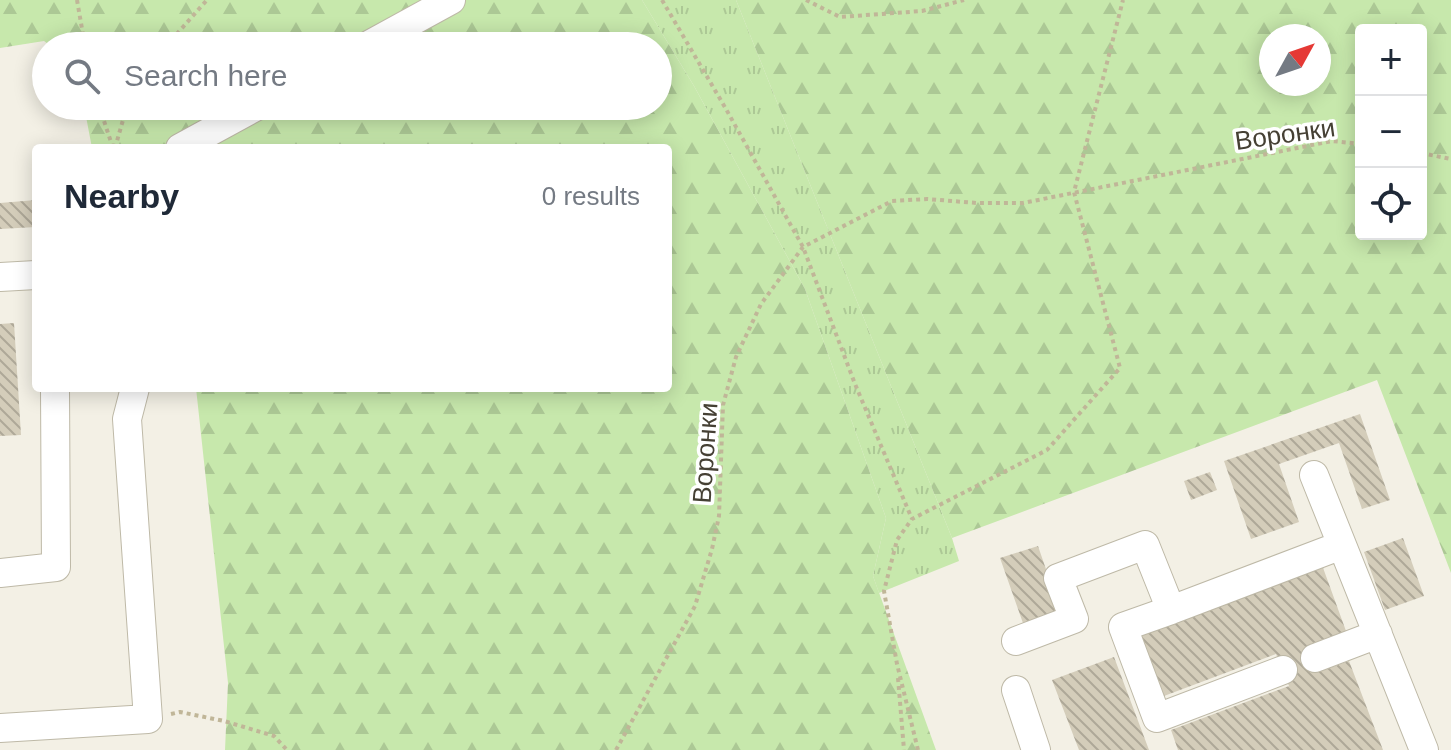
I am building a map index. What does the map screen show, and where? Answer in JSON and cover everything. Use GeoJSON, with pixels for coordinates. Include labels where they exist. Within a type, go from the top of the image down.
{"type":"FeatureCollection","features":[{"type":"Feature","properties":{"kind":"lane"},"geometry":{"type":"LineString","coordinates":[[393,32],[451,0]]}},
{"type":"Feature","properties":{"kind":"lane"},"geometry":{"type":"LineString","coordinates":[[187,144],[231,120]]}},
{"type":"Feature","properties":{"kind":"lane"},"geometry":{"type":"LineString","coordinates":[[0,277],[32,275]]}},
{"type":"Feature","properties":{"kind":"lane"},"geometry":{"type":"LineString","coordinates":[[0,573],[56,567],[55,392]]}},
{"type":"Feature","properties":{"kind":"lane"},"geometry":{"type":"LineString","coordinates":[[0,728],[148,719],[127,419],[134,392]]}},
{"type":"Feature","properties":{"kind":"lane"},"geometry":{"type":"LineString","coordinates":[[1314,475],[1424,750]]}},
{"type":"Feature","properties":{"kind":"lane"},"geometry":{"type":"LineString","coordinates":[[1016,641],[1074,619],[1058,578],[1145,545],[1171,610]]}},
{"type":"Feature","properties":{"kind":"lane"},"geometry":{"type":"LineString","coordinates":[[1283,670],[1157,718],[1123,627],[1342,545]]}},
{"type":"Feature","properties":{"kind":"lane"},"geometry":{"type":"LineString","coordinates":[[1315,658],[1378,634]]}},
{"type":"Feature","properties":{"kind":"lane"},"geometry":{"type":"LineString","coordinates":[[1016,690],[1036,750]]}},
{"type":"Feature","properties":{"kind":"path"},"geometry":{"type":"LineString","coordinates":[[77,0],[83,32]]}},
{"type":"Feature","properties":{"kind":"path"},"geometry":{"type":"LineString","coordinates":[[178,32],[207,0]]}},
{"type":"Feature","properties":{"kind":"path"},"geometry":{"type":"LineString","coordinates":[[662,0],[803,247],[855,384],[912,519]]}},
{"type":"Feature","properties":{"kind":"path"},"geometry":{"type":"LineString","coordinates":[[806,0],[840,17],[922,11],[964,0]]}},
{"type":"Feature","properties":{"kind":"path"},"geometry":{"type":"LineString","coordinates":[[918,750],[897,664],[884,591],[897,540],[912,519],[1047,450],[1120,368],[1074,192],[1123,0]]}},
{"type":"Feature","properties":{"kind":"path"},"geometry":{"type":"LineString","coordinates":[[104,120],[113,144]]}},
{"type":"Feature","properties":{"kind":"path"},"geometry":{"type":"LineString","coordinates":[[115,144],[123,120]]}},
{"type":"Feature","properties":{"kind":"path","name":"Воронки"},"geometry":{"type":"LineString","coordinates":[[616,750],[695,606],[719,516],[723,405],[736,357],[761,304],[803,247],[892,201],[927,199],[1023,203],[1332,141],[1355,143]]}},
{"type":"Feature","properties":{"kind":"path"},"geometry":{"type":"LineString","coordinates":[[1427,154],[1451,159]]}},
{"type":"Feature","properties":{"kind":"path"},"geometry":{"type":"LineString","coordinates":[[897,664],[904,750]]}},
{"type":"Feature","properties":{"kind":"path"},"geometry":{"type":"LineString","coordinates":[[148,719],[180,712],[224,721],[274,736],[287,750]]}},
{"type":"Feature","properties":{"kind":"green space"},"geometry":{"type":"Polygon","coordinates":[[[0,0],[642,0],[661,32],[32,32],[32,43],[0,48],[0,0]]]}},
{"type":"Feature","properties":{"kind":"green space"},"geometry":{"type":"Polygon","coordinates":[[[642,0],[736,0],[959,561],[879,593],[873,576],[886,518],[805,289],[672,50],[672,32],[661,32],[642,0]]]}},
{"type":"Feature","properties":{"kind":"green space"},"geometry":{"type":"Polygon","coordinates":[[[736,0],[1451,0],[1451,573],[1377,380],[952,538],[736,0]]]}},
{"type":"Feature","properties":{"kind":"green space"},"geometry":{"type":"Polygon","coordinates":[[[672,50],[805,289],[886,518],[873,576],[936,750],[225,750],[228,683],[196,392],[672,392],[672,144],[91,144],[87,120],[672,120],[672,50]]]}},
{"type":"Feature","properties":{"kind":"building"},"geometry":{"type":"Polygon","coordinates":[[[32,200],[32,227],[0,229],[0,203],[32,200]]]}},
{"type":"Feature","properties":{"kind":"building"},"geometry":{"type":"Polygon","coordinates":[[[14,323],[21,435],[0,436],[0,324],[14,323]]]}},
{"type":"Feature","properties":{"kind":"building"},"geometry":{"type":"Polygon","coordinates":[[[1360,414],[1390,500],[1362,509],[1339,443],[1279,464],[1299,522],[1251,539],[1224,461],[1360,414]]]}},
{"type":"Feature","properties":{"kind":"building"},"geometry":{"type":"Polygon","coordinates":[[[1210,472],[1217,490],[1191,500],[1184,481],[1210,472]]]}},
{"type":"Feature","properties":{"kind":"building"},"geometry":{"type":"Polygon","coordinates":[[[1403,538],[1424,596],[1385,610],[1364,552],[1403,538]]]}},
{"type":"Feature","properties":{"kind":"building"},"geometry":{"type":"Polygon","coordinates":[[[1038,546],[1061,613],[1024,626],[1000,558],[1038,546]]]}},
{"type":"Feature","properties":{"kind":"building"},"geometry":{"type":"Polygon","coordinates":[[[1322,565],[1346,631],[1311,644],[1315,658],[1321,671],[1349,661],[1383,750],[1178,750],[1171,730],[1289,686],[1276,654],[1164,696],[1140,633],[1322,565]]]}},
{"type":"Feature","properties":{"kind":"building"},"geometry":{"type":"Polygon","coordinates":[[[1114,657],[1149,750],[1079,750],[1052,680],[1114,657]]]}}]}
